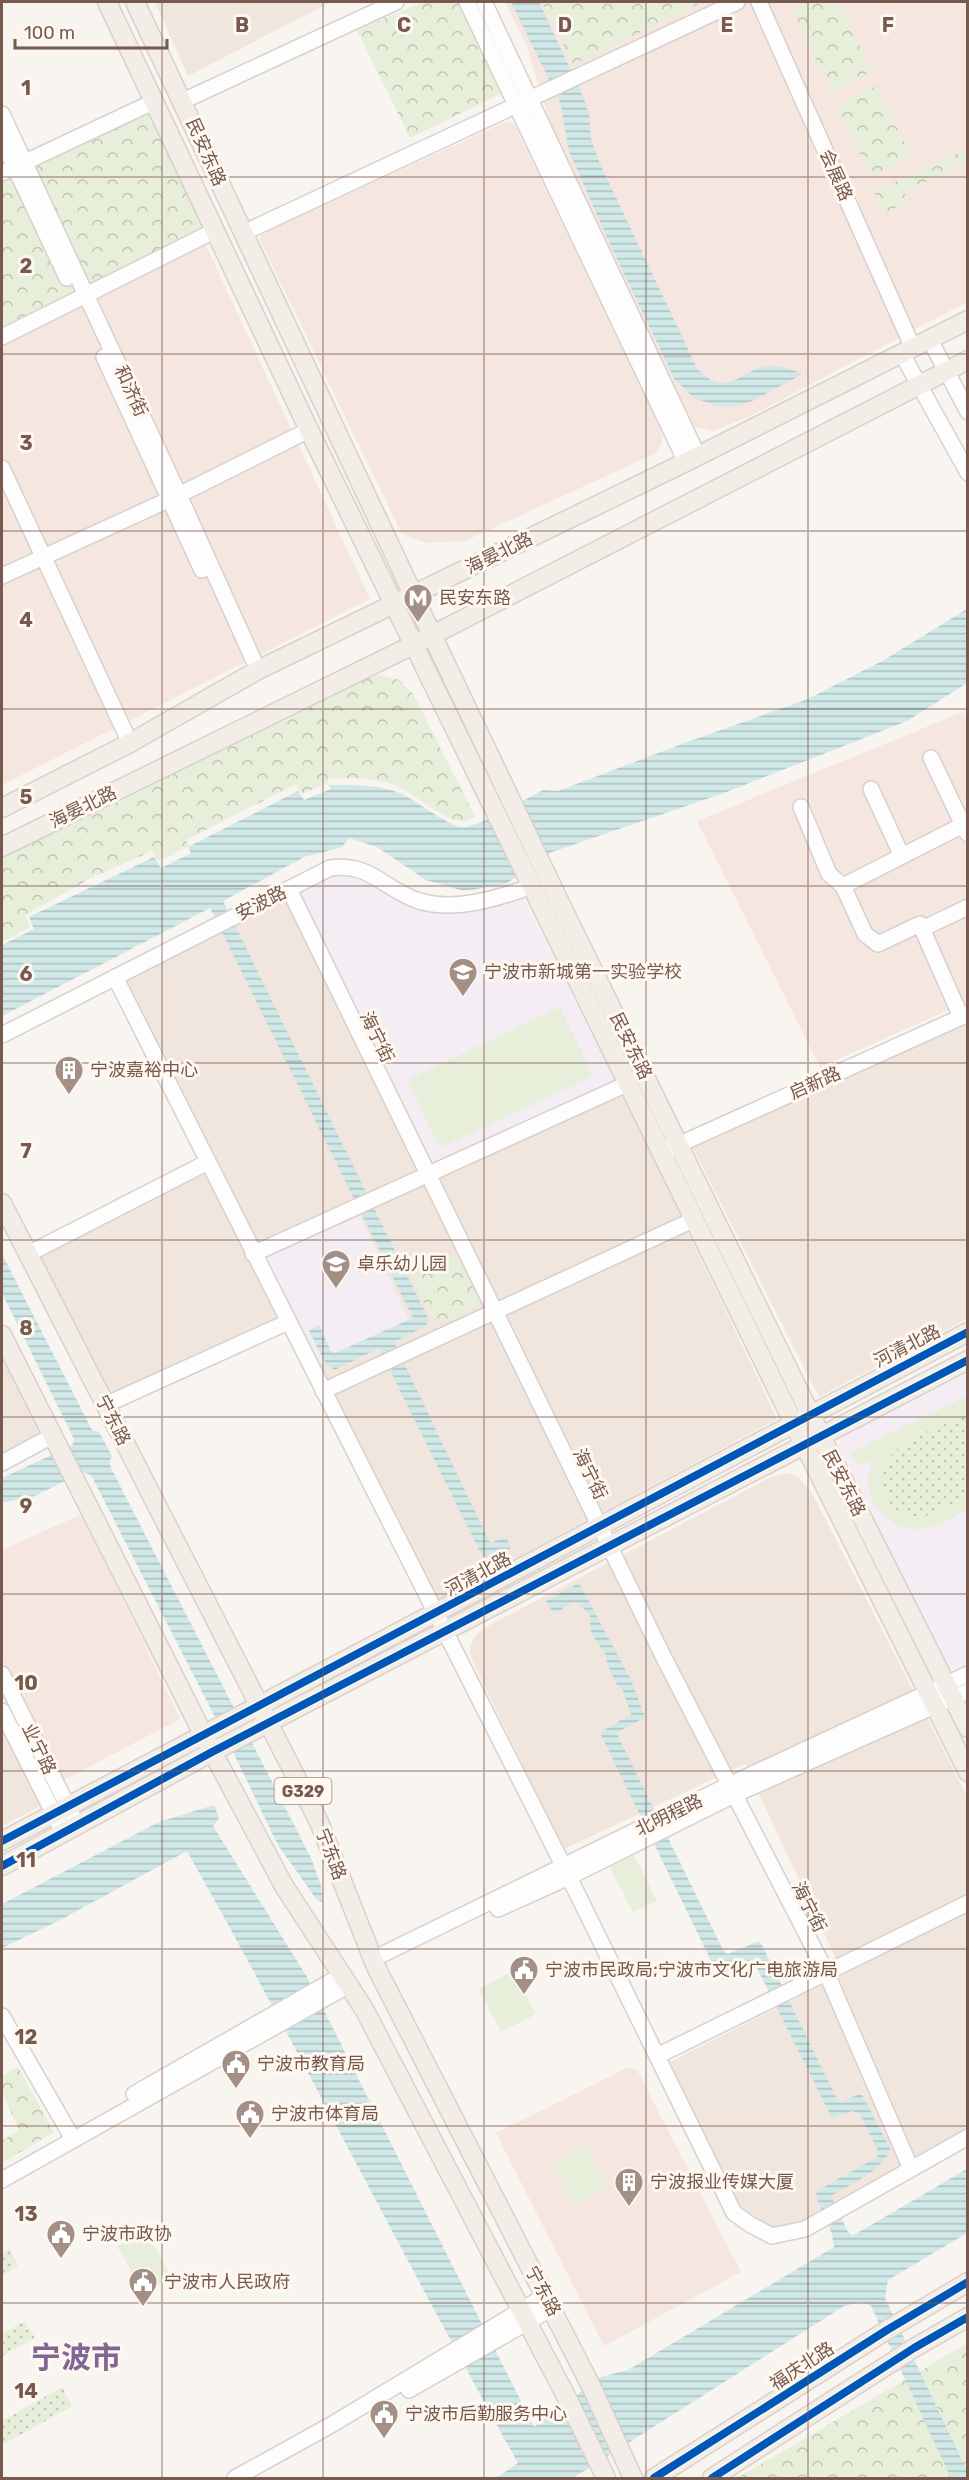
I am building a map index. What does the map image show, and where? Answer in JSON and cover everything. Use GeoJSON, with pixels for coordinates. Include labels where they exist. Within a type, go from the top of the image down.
{"type":"FeatureCollection","features":[{"type":"Feature","properties":{"kind":"main road","name":"民安东路"},"geometry":{"type":"LineString","coordinates":[[107,2],[309,430],[415,644],[509,817],[670,1148],[810,1413],[813,1440],[932,1700],[968,1772]]}},
{"type":"Feature","properties":{"kind":"main road","name":"民安东路"},"geometry":{"type":"LineString","coordinates":[[135,2],[432,635],[509,817]]}},
{"type":"Feature","properties":{"kind":"main road","name":"海晏北路"},"geometry":{"type":"LineString","coordinates":[[2,808],[130,743],[254,672],[692,459],[968,320]]}},
{"type":"Feature","properties":{"kind":"main road","name":"海晏北路"},"geometry":{"type":"LineString","coordinates":[[2,847],[415,644],[968,360]]}},
{"type":"Feature","properties":{"kind":"main road","name":"民安东路"},"geometry":{"type":"LineString","coordinates":[[528,856],[533,886],[629,1083],[670,1148],[695,1219],[794,1424],[813,1440],[955,1692],[968,1728]]}},
{"type":"Feature","properties":{"kind":"main road","name":"宁东路"},"geometry":{"type":"LineString","coordinates":[[2,1203],[319,1821],[374,1963],[591,2386],[633,2478]]}},
{"type":"Feature","properties":{"kind":"main road","name":"河清北路"},"geometry":{"type":"LineString","coordinates":[[2,1866],[70,1828],[208,1744],[259,1707],[794,1424],[810,1413],[968,1332]]}},
{"type":"Feature","properties":{"kind":"main road","name":"宁东路"},"geometry":{"type":"LineString","coordinates":[[2,1335],[208,1744],[284,1886],[364,2009],[525,2316],[602,2470]]}},
{"type":"Feature","properties":{"kind":"main road","name":"河清北路"},"geometry":{"type":"LineString","coordinates":[[2,1841],[61,1810],[208,1744],[268,1723],[968,1360]]}},
{"type":"Feature","properties":{"kind":"main road","name":"福庆北路"},"geometry":{"type":"LineString","coordinates":[[654,2478],[887,2330],[968,2282]]}},
{"type":"Feature","properties":{"kind":"main road"},"geometry":{"type":"LineString","coordinates":[[712,2478],[914,2348],[968,2317]]}},
{"type":"Feature","properties":{"kind":"street"},"geometry":{"type":"LineString","coordinates":[[183,101],[396,2]]}},
{"type":"Feature","properties":{"kind":"street"},"geometry":{"type":"LineString","coordinates":[[467,2],[523,102],[692,459]]}},
{"type":"Feature","properties":{"kind":"street"},"geometry":{"type":"LineString","coordinates":[[484,2],[523,102]]}},
{"type":"Feature","properties":{"kind":"street"},"geometry":{"type":"LineString","coordinates":[[243,233],[737,2]]}},
{"type":"Feature","properties":{"kind":"street","name":"会展路"},"geometry":{"type":"LineString","coordinates":[[759,2],[907,351],[918,386],[968,472]]}},
{"type":"Feature","properties":{"kind":"street"},"geometry":{"type":"LineString","coordinates":[[13,168],[153,102]]}},
{"type":"Feature","properties":{"kind":"street","name":"和济街"},"geometry":{"type":"LineString","coordinates":[[2,114],[13,168]]}},
{"type":"Feature","properties":{"kind":"street","name":"和济街"},"geometry":{"type":"LineString","coordinates":[[2,140],[13,168],[81,296],[254,672]]}},
{"type":"Feature","properties":{"kind":"street"},"geometry":{"type":"LineString","coordinates":[[2,337],[214,231]]}},
{"type":"Feature","properties":{"kind":"street"},"geometry":{"type":"LineString","coordinates":[[930,340],[968,412]]}},
{"type":"Feature","properties":{"kind":"street"},"geometry":{"type":"LineString","coordinates":[[2,576],[174,497],[309,430]]}},
{"type":"Feature","properties":{"kind":"street"},"geometry":{"type":"LineString","coordinates":[[2,468],[130,743]]}},
{"type":"Feature","properties":{"kind":"street"},"geometry":{"type":"LineString","coordinates":[[843,886],[902,856],[965,829],[931,758]]}},
{"type":"Feature","properties":{"kind":"street"},"geometry":{"type":"LineString","coordinates":[[871,789],[902,856]]}},
{"type":"Feature","properties":{"kind":"street"},"geometry":{"type":"LineString","coordinates":[[801,807],[829,874],[843,886],[865,934],[878,944],[920,924],[964,1016]]}},
{"type":"Feature","properties":{"kind":"street","name":"安波路"},"geometry":{"type":"LineString","coordinates":[[2,1035],[330,868],[354,867],[372,874],[411,898],[422,902],[460,904],[484,901],[533,886]]}},
{"type":"Feature","properties":{"kind":"street","name":"海宁街"},"geometry":{"type":"LineString","coordinates":[[289,889],[599,1527],[826,1972],[911,2169]]}},
{"type":"Feature","properties":{"kind":"street"},"geometry":{"type":"LineString","coordinates":[[922,929],[968,907]]}},
{"type":"Feature","properties":{"kind":"street"},"geometry":{"type":"LineString","coordinates":[[115,977],[566,1872],[734,2213],[772,2236],[806,2229],[968,2137]]}},
{"type":"Feature","properties":{"kind":"street","name":"启新路"},"geometry":{"type":"LineString","coordinates":[[670,1148],[964,1016]]}},
{"type":"Feature","properties":{"kind":"street"},"geometry":{"type":"LineString","coordinates":[[254,1254],[629,1083]]}},
{"type":"Feature","properties":{"kind":"street"},"geometry":{"type":"LineString","coordinates":[[28,1254],[208,1162]]}},
{"type":"Feature","properties":{"kind":"street"},"geometry":{"type":"LineString","coordinates":[[323,1391],[695,1219]]}},
{"type":"Feature","properties":{"kind":"street"},"geometry":{"type":"LineString","coordinates":[[105,1405],[288,1322]]}},
{"type":"Feature","properties":{"kind":"street"},"geometry":{"type":"LineString","coordinates":[[2,1463],[52,1436]]}},
{"type":"Feature","properties":{"kind":"street","name":"业宁路"},"geometry":{"type":"LineString","coordinates":[[2,1674],[70,1828]]}},
{"type":"Feature","properties":{"kind":"street","name":"北明程路"},"geometry":{"type":"LineString","coordinates":[[374,1963],[732,1790],[932,1700],[955,1692],[968,1674]]}},
{"type":"Feature","properties":{"kind":"street","name":"业宁路"},"geometry":{"type":"LineString","coordinates":[[2,1711],[61,1810]]}},
{"type":"Feature","properties":{"kind":"street"},"geometry":{"type":"LineString","coordinates":[[657,2056],[968,1903]]}},
{"type":"Feature","properties":{"kind":"street"},"geometry":{"type":"LineString","coordinates":[[2,2180],[68,2137],[345,1980]]}},
{"type":"Feature","properties":{"kind":"street"},"geometry":{"type":"LineString","coordinates":[[2,2016],[68,2137]]}},
{"type":"Feature","properties":{"kind":"street"},"geometry":{"type":"LineString","coordinates":[[2,2031],[68,2137]]}},
{"type":"Feature","properties":{"kind":"street"},"geometry":{"type":"LineString","coordinates":[[2,2169],[68,2137]]}},
{"type":"Feature","properties":{"kind":"street"},"geometry":{"type":"LineString","coordinates":[[253,2478],[548,2302]]}},
{"type":"Feature","properties":{"kind":"street"},"geometry":{"type":"LineString","coordinates":[[235,2478],[525,2316]]}},
{"type":"Feature","properties":{"kind":"shaded area"},"geometry":{"type":"Polygon","coordinates":[[[155,2],[331,2],[188,76],[155,2]]]}},
{"type":"Feature","properties":{"kind":"shaded area"},"geometry":{"type":"Polygon","coordinates":[[[505,2],[967,2],[967,302],[750,416],[713,431],[694,426],[589,212],[552,129],[527,47],[505,2]]]}},
{"type":"Feature","properties":{"kind":"shaded area"},"geometry":{"type":"Polygon","coordinates":[[[508,121],[514,124],[661,429],[662,443],[656,453],[465,541],[426,543],[402,534],[260,240],[262,233],[508,121]]]}},
{"type":"Feature","properties":{"kind":"shaded area"},"geometry":{"type":"Polygon","coordinates":[[[203,239],[370,599],[2,785],[2,340],[203,239]]]}},
{"type":"Feature","properties":{"kind":"shaded area"},"geometry":{"type":"Polygon","coordinates":[[[963,712],[968,720],[967,1002],[820,1067],[697,821],[963,712]]]}},
{"type":"Feature","properties":{"kind":"shaded area","name":"宁波市新城第一实验学校"},"geometry":{"type":"Polygon","coordinates":[[[330,877],[352,878],[376,887],[399,901],[442,912],[488,909],[522,896],[617,1082],[433,1163],[299,890],[330,877]]]}},
{"type":"Feature","properties":{"kind":"shaded area"},"geometry":{"type":"Polygon","coordinates":[[[299,890],[433,1162],[617,1082],[777,1419],[434,1602],[315,1367],[360,1216],[262,1258],[123,977],[299,890]]]}},
{"type":"Feature","properties":{"kind":"shaded area"},"geometry":{"type":"Polygon","coordinates":[[[967,1021],[967,1319],[819,1397],[692,1146],[967,1021]]]}},
{"type":"Feature","properties":{"kind":"shaded area"},"geometry":{"type":"Polygon","coordinates":[[[206,1169],[280,1319],[107,1399],[35,1256],[206,1169]]]}},
{"type":"Feature","properties":{"kind":"shaded area","name":"卓乐幼儿园"},"geometry":{"type":"Polygon","coordinates":[[[360,1216],[409,1319],[315,1367],[262,1258],[360,1216]]]}},
{"type":"Feature","properties":{"kind":"shaded area"},"geometry":{"type":"Polygon","coordinates":[[[2,1348],[45,1432],[2,1455],[2,1348]]]}},
{"type":"Feature","properties":{"kind":"shaded area"},"geometry":{"type":"Polygon","coordinates":[[[967,1368],[967,1668],[958,1670],[946,1666],[841,1458],[839,1445],[846,1429],[967,1368]]]}},
{"type":"Feature","properties":{"kind":"shaded area"},"geometry":{"type":"Polygon","coordinates":[[[789,1473],[797,1476],[812,1493],[967,1796],[967,2130],[806,2221],[774,2230],[763,2225],[736,2204],[666,2064],[843,1974],[745,1764],[564,1849],[473,1662],[469,1648],[475,1636],[486,1627],[771,1477],[789,1473]]]}},
{"type":"Feature","properties":{"kind":"shaded area"},"geometry":{"type":"Polygon","coordinates":[[[82,1514],[180,1719],[62,1781],[2,1660],[2,1550],[82,1514]]]}},
{"type":"Feature","properties":{"kind":"shaded area"},"geometry":{"type":"Polygon","coordinates":[[[2,1724],[43,1805],[2,1826],[2,1724]]]}},
{"type":"Feature","properties":{"kind":"shaded area","name":"宁波报业传媒大厦"},"geometry":{"type":"Polygon","coordinates":[[[627,2068],[637,2070],[741,2272],[604,2346],[496,2133],[627,2068]]]}},
{"type":"Feature","properties":{"kind":"green space"},"geometry":{"type":"Polygon","coordinates":[[[424,2],[458,2],[502,93],[410,138],[357,30],[424,2]]]}},
{"type":"Feature","properties":{"kind":"green space"},"geometry":{"type":"Polygon","coordinates":[[[542,2],[703,2],[573,65],[542,2]]]}},
{"type":"Feature","properties":{"kind":"green space"},"geometry":{"type":"Polygon","coordinates":[[[816,2],[839,2],[872,72],[831,91],[793,12],[816,2]]]}},
{"type":"Feature","properties":{"kind":"green space"},"geometry":{"type":"Polygon","coordinates":[[[877,86],[911,157],[871,176],[837,105],[877,86]]]}},
{"type":"Feature","properties":{"kind":"green space"},"geometry":{"type":"Polygon","coordinates":[[[150,113],[203,228],[2,327],[2,183],[150,113]]]}},
{"type":"Feature","properties":{"kind":"green space"},"geometry":{"type":"Polygon","coordinates":[[[967,149],[967,163],[904,192],[908,202],[884,213],[874,191],[967,149]]]}},
{"type":"Feature","properties":{"kind":"green space"},"geometry":{"type":"Polygon","coordinates":[[[378,674],[399,680],[414,695],[475,817],[464,821],[455,820],[400,788],[376,780],[328,779],[329,782],[302,794],[296,784],[186,840],[189,846],[158,861],[152,851],[91,878],[25,915],[30,927],[2,942],[2,855],[378,674]]]}},
{"type":"Feature","properties":{"kind":"green space"},"geometry":{"type":"Polygon","coordinates":[[[560,1007],[593,1076],[440,1148],[407,1080],[560,1007]]]}},
{"type":"Feature","properties":{"kind":"green space"},"geometry":{"type":"Polygon","coordinates":[[[455,1254],[481,1304],[447,1322],[431,1316],[410,1276],[455,1254]]]}},
{"type":"Feature","properties":{"kind":"green space"},"geometry":{"type":"Polygon","coordinates":[[[967,1396],[967,1414],[913,1438],[894,1451],[883,1468],[882,1487],[891,1504],[898,1511],[907,1515],[917,1517],[930,1515],[967,1496],[967,1510],[926,1528],[910,1529],[892,1522],[878,1509],[869,1492],[868,1477],[873,1460],[857,1466],[850,1453],[967,1396]]]}},
{"type":"Feature","properties":{"kind":"green space"},"geometry":{"type":"Polygon","coordinates":[[[967,1414],[967,1496],[923,1516],[907,1515],[898,1511],[891,1504],[882,1487],[883,1468],[888,1459],[894,1451],[913,1438],[967,1414]]]}},
{"type":"Feature","properties":{"kind":"green space"},"geometry":{"type":"Polygon","coordinates":[[[634,1855],[657,1901],[633,1912],[610,1867],[634,1855]]]}},
{"type":"Feature","properties":{"kind":"green space"},"geometry":{"type":"Polygon","coordinates":[[[513,1971],[536,2014],[501,2032],[479,1989],[513,1971]]]}},
{"type":"Feature","properties":{"kind":"green space"},"geometry":{"type":"Polygon","coordinates":[[[18,2067],[54,2132],[2,2163],[2,2141],[19,2130],[2,2093],[2,2076],[18,2067]]]}},
{"type":"Feature","properties":{"kind":"green space"},"geometry":{"type":"Polygon","coordinates":[[[585,2145],[608,2188],[573,2206],[551,2162],[585,2145]]]}},
{"type":"Feature","properties":{"kind":"green space"},"geometry":{"type":"Polygon","coordinates":[[[145,2230],[172,2278],[144,2293],[117,2246],[145,2230]]]}},
{"type":"Feature","properties":{"kind":"green space"},"geometry":{"type":"Polygon","coordinates":[[[9,2249],[18,2266],[2,2276],[2,2254],[9,2249]]]}},
{"type":"Feature","properties":{"kind":"green space"},"geometry":{"type":"Polygon","coordinates":[[[25,2321],[35,2338],[2,2356],[2,2334],[25,2321]]]}},
{"type":"Feature","properties":{"kind":"green space"},"geometry":{"type":"Polygon","coordinates":[[[967,2344],[967,2478],[737,2478],[956,2350],[967,2344]]]}},
{"type":"Feature","properties":{"kind":"green space"},"geometry":{"type":"Polygon","coordinates":[[[62,2387],[72,2406],[4,2444],[2,2421],[62,2387]]]}},
{"type":"Feature","properties":{"kind":"water"},"geometry":{"type":"Polygon","coordinates":[[[511,2],[539,2],[584,99],[589,114],[591,139],[600,164],[697,368],[718,383],[736,380],[763,367],[782,367],[803,374],[752,401],[732,407],[718,406],[694,398],[675,380],[609,242],[569,151],[560,102],[511,2]]]}},
{"type":"Feature","properties":{"kind":"water"},"geometry":{"type":"Polygon","coordinates":[[[967,609],[967,683],[907,721],[724,793],[552,852],[506,884],[464,891],[426,880],[377,847],[349,838],[342,847],[304,857],[223,901],[429,1320],[425,1326],[394,1342],[490,1543],[506,1537],[511,1548],[502,1552],[500,1549],[486,1556],[481,1554],[379,1348],[335,1370],[326,1364],[309,1331],[319,1325],[331,1351],[335,1353],[413,1318],[210,908],[2,1016],[2,945],[34,929],[29,917],[154,857],[161,868],[191,853],[188,847],[298,791],[304,800],[331,789],[329,785],[378,787],[402,794],[456,826],[470,826],[503,812],[543,790],[558,791],[808,699],[884,660],[967,609]]]}},
{"type":"Feature","properties":{"kind":"water"},"geometry":{"type":"Polygon","coordinates":[[[2,1254],[92,1430],[99,1432],[112,1456],[109,1462],[111,1468],[311,1858],[321,1886],[323,1902],[317,1900],[278,1845],[91,1475],[83,1472],[35,1496],[2,1503],[2,1478],[69,1447],[73,1444],[74,1439],[2,1293],[2,1254]]]}},
{"type":"Feature","properties":{"kind":"water"},"geometry":{"type":"Polygon","coordinates":[[[579,1583],[631,1680],[644,1714],[644,1718],[617,1734],[724,1952],[728,1954],[759,1941],[837,2099],[841,2102],[859,2094],[862,2095],[890,2148],[882,2163],[856,2182],[831,2196],[848,2232],[852,2236],[967,2169],[967,2233],[888,2280],[885,2298],[967,2471],[967,2478],[951,2478],[871,2306],[861,2302],[844,2306],[573,2478],[496,2478],[518,2463],[187,1851],[62,1919],[2,1948],[2,1904],[159,1822],[214,1805],[219,1818],[213,1826],[307,1977],[534,2427],[601,2377],[628,2370],[834,2247],[832,2234],[816,2197],[817,2191],[877,2157],[879,2153],[860,2114],[852,2111],[832,2118],[754,1962],[751,1960],[720,1975],[717,1973],[601,1735],[601,1732],[631,1714],[622,1688],[617,1685],[607,1664],[606,1655],[591,1633],[590,1615],[578,1603],[573,1602],[554,1614],[546,1601],[579,1583]]]}},
{"type":"Feature","properties":{"kind":"cycle path"},"geometry":{"type":"LineString","coordinates":[[2,1841],[968,1332]]}},
{"type":"Feature","properties":{"kind":"cycle path"},"geometry":{"type":"LineString","coordinates":[[2,1866],[212,1752],[968,1360]]}},
{"type":"Feature","properties":{"kind":"cycle path"},"geometry":{"type":"LineString","coordinates":[[654,2478],[887,2330],[968,2282]]}},
{"type":"Feature","properties":{"kind":"cycle path"},"geometry":{"type":"LineString","coordinates":[[712,2478],[914,2348],[968,2317]]}},
{"type":"Feature","properties":{"kind":"place","name":"民安东路"},"geometry":{"type":"Point","coordinates":[418,624]}},
{"type":"Feature","properties":{"kind":"place","name":"宁波市新城第一实验学校"},"geometry":{"type":"Point","coordinates":[463,998]}},
{"type":"Feature","properties":{"kind":"place","name":"宁波嘉裕中心"},"geometry":{"type":"Point","coordinates":[69,1096]}},
{"type":"Feature","properties":{"kind":"place","name":"卓乐幼儿园"},"geometry":{"type":"Point","coordinates":[336,1290]}},
{"type":"Feature","properties":{"kind":"place","name":"宁波市民政局;宁波市文化广电旅游局"},"geometry":{"type":"Point","coordinates":[524,1996]}},
{"type":"Feature","properties":{"kind":"place","name":"宁波市教育局"},"geometry":{"type":"Point","coordinates":[236,2090]}},
{"type":"Feature","properties":{"kind":"place","name":"宁波市体育局"},"geometry":{"type":"Point","coordinates":[250,2140]}},
{"type":"Feature","properties":{"kind":"place","name":"宁波报业传媒大厦"},"geometry":{"type":"Point","coordinates":[629,2208]}},
{"type":"Feature","properties":{"kind":"place","name":"宁波市政协"},"geometry":{"type":"Point","coordinates":[61,2260]}},
{"type":"Feature","properties":{"kind":"place","name":"宁波市人民政府"},"geometry":{"type":"Point","coordinates":[143,2308]}},
{"type":"Feature","properties":{"kind":"place","name":"宁波市后勤服务中心"},"geometry":{"type":"Point","coordinates":[384,2440]}},
{"type":"Feature","properties":{"kind":"district","name":"宁波市"},"geometry":{"type":"Point","coordinates":[76,2358]}}]}
